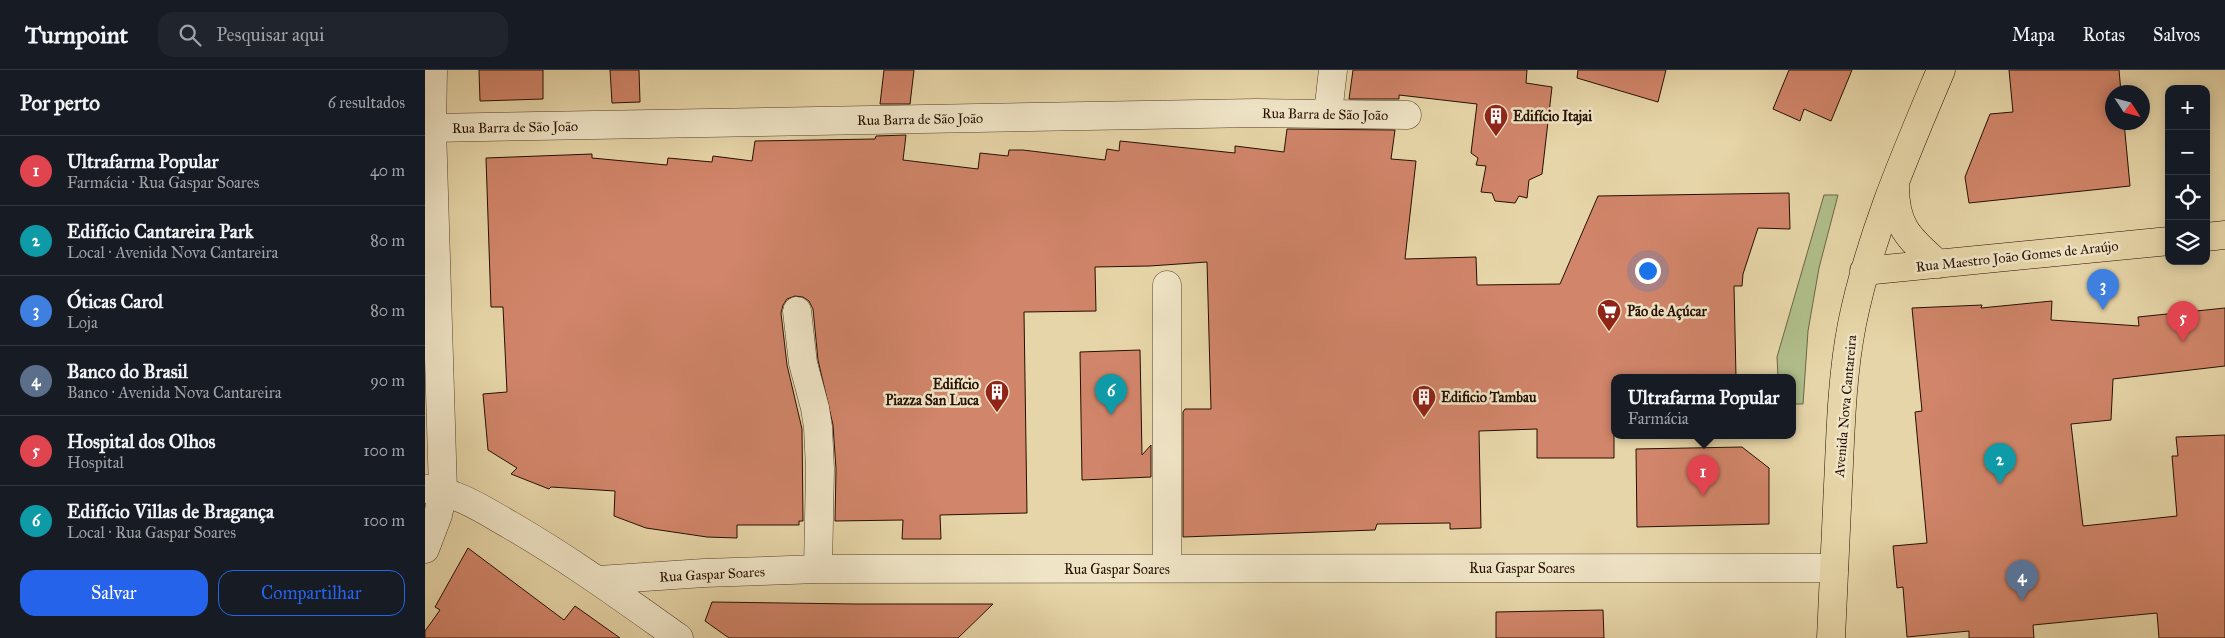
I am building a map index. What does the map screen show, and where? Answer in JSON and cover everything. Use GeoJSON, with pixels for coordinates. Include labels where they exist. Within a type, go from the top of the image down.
{"type":"FeatureCollection","features":[{"type":"Feature","properties":{"kind":"main road","name":"Avenida Nova Cantareira"},"geometry":{"type":"LineString","coordinates":[[1831,638],[1846,360],[1865,271],[1895,177],[1941,70]]}},
{"type":"Feature","properties":{"kind":"main road"},"geometry":{"type":"LineString","coordinates":[[1895,177],[1895,204],[1900,220],[1921,249],[1939,264]]}},
{"type":"Feature","properties":{"kind":"main road"},"geometry":{"type":"LineString","coordinates":[[2210,237],[2225,236]]}},
{"type":"Feature","properties":{"kind":"main road","name":"Rua Maestro João Gomes de Araújo"},"geometry":{"type":"LineString","coordinates":[[1865,271],[2165,241]]}},
{"type":"Feature","properties":{"kind":"street"},"geometry":{"type":"LineString","coordinates":[[425,549],[438,515],[434,490],[431,260],[433,70]]}},
{"type":"Feature","properties":{"kind":"street"},"geometry":{"type":"LineString","coordinates":[[1328,113],[1333,70]]}},
{"type":"Feature","properties":{"kind":"street","name":"Rua Barra de São João"},"geometry":{"type":"LineString","coordinates":[[432,128],[1328,113],[1407,116]]}},
{"type":"Feature","properties":{"kind":"street"},"geometry":{"type":"LineString","coordinates":[[1167,285],[1167,568]]}},
{"type":"Feature","properties":{"kind":"street"},"geometry":{"type":"LineString","coordinates":[[797,311],[803,363],[818,427],[820,468],[818,569]]}},
{"type":"Feature","properties":{"kind":"street"},"geometry":{"type":"LineString","coordinates":[[434,490],[481,508],[504,521],[599,580],[679,638]]}},
{"type":"Feature","properties":{"kind":"street","name":"Rua Gaspar Soares"},"geometry":{"type":"LineString","coordinates":[[599,580],[705,573],[818,569],[1834,568]]}},
{"type":"Feature","properties":{"kind":"green space"},"geometry":{"type":"Polygon","coordinates":[[[1824,195],[1838,195],[1819,268],[1808,331],[1803,404],[1796,404],[1796,374],[1778,374],[1777,357],[1824,195]]]}},
{"type":"Feature","properties":{"kind":"building"},"geometry":{"type":"Polygon","coordinates":[[[479,70],[543,70],[543,99],[480,101],[479,70]]]}},
{"type":"Feature","properties":{"kind":"building"},"geometry":{"type":"Polygon","coordinates":[[[610,70],[639,70],[640,102],[612,103],[610,70]]]}},
{"type":"Feature","properties":{"kind":"building"},"geometry":{"type":"Polygon","coordinates":[[[884,70],[914,70],[910,104],[880,104],[884,70]]]}},
{"type":"Feature","properties":{"kind":"building","name":"Edifício Itajai"},"geometry":{"type":"Polygon","coordinates":[[[1353,70],[1527,70],[1526,83],[1552,87],[1542,174],[1529,180],[1527,198],[1519,196],[1515,203],[1495,201],[1492,193],[1481,192],[1486,166],[1476,165],[1478,158],[1471,153],[1477,104],[1399,95],[1399,99],[1349,99],[1353,70]]]}},
{"type":"Feature","properties":{"kind":"building"},"geometry":{"type":"Polygon","coordinates":[[[1578,70],[1666,70],[1658,102],[1577,78],[1578,70]]]}},
{"type":"Feature","properties":{"kind":"building"},"geometry":{"type":"Polygon","coordinates":[[[1789,70],[1852,70],[1831,121],[1804,109],[1800,121],[1773,109],[1789,70]]]}},
{"type":"Feature","properties":{"kind":"building"},"geometry":{"type":"Polygon","coordinates":[[[2009,70],[2119,70],[2120,85],[2105,85],[2105,130],[2125,130],[2130,186],[1969,203],[1965,177],[1990,114],[2013,112],[2009,70]]]}},
{"type":"Feature","properties":{"kind":"building"},"geometry":{"type":"Polygon","coordinates":[[[1287,129],[1395,130],[1391,159],[1416,161],[1405,259],[1476,257],[1477,285],[1560,284],[1598,196],[1789,193],[1790,229],[1758,228],[1743,274],[1742,286],[1734,286],[1736,374],[1611,374],[1611,439],[1614,439],[1614,458],[1537,458],[1537,429],[1479,431],[1481,528],[1450,529],[1450,523],[1377,524],[1375,530],[1183,537],[1183,412],[1185,409],[1211,409],[1207,262],[1095,267],[1096,311],[1024,312],[1027,513],[940,515],[941,539],[902,539],[903,520],[835,521],[836,469],[833,425],[818,360],[813,309],[809,301],[803,297],[795,296],[787,299],[781,313],[787,365],[802,429],[803,521],[799,521],[799,525],[737,525],[737,538],[707,537],[646,528],[614,516],[615,491],[551,487],[549,489],[511,474],[517,468],[488,450],[483,394],[507,392],[503,307],[491,307],[486,158],[592,154],[592,158],[667,165],[668,158],[712,162],[713,156],[752,161],[755,141],[875,139],[876,136],[906,135],[903,160],[978,169],[980,153],[1008,156],[1009,150],[1105,160],[1107,149],[1119,151],[1120,141],[1235,153],[1235,146],[1284,152],[1287,129]]]}},
{"type":"Feature","properties":{"kind":"building"},"geometry":{"type":"Polygon","coordinates":[[[2052,301],[2051,320],[2139,326],[2138,317],[2225,308],[2225,366],[2113,379],[2111,420],[2071,424],[2083,526],[2177,516],[2172,456],[2178,456],[2176,437],[2225,435],[2225,638],[2159,638],[2157,613],[2033,625],[2034,638],[1969,638],[1969,631],[1907,637],[1903,587],[1897,588],[1893,546],[1927,543],[1915,412],[1922,411],[1912,308],[1982,305],[1981,308],[2052,301]]]}},
{"type":"Feature","properties":{"kind":"building"},"geometry":{"type":"Polygon","coordinates":[[[1140,350],[1142,455],[1151,445],[1151,477],[1082,480],[1080,352],[1140,350]]]}},
{"type":"Feature","properties":{"kind":"building"},"geometry":{"type":"Polygon","coordinates":[[[1742,447],[1769,468],[1769,524],[1637,527],[1636,449],[1742,447]]]}},
{"type":"Feature","properties":{"kind":"building"},"geometry":{"type":"Polygon","coordinates":[[[468,548],[564,620],[575,606],[620,638],[425,638],[425,631],[440,610],[435,607],[468,548]]]}},
{"type":"Feature","properties":{"kind":"building"},"geometry":{"type":"Polygon","coordinates":[[[712,602],[993,604],[958,638],[729,638],[705,621],[712,602]]]}},
{"type":"Feature","properties":{"kind":"building"},"geometry":{"type":"Polygon","coordinates":[[[1603,610],[1604,638],[1496,638],[1496,612],[1603,610]]]}},
{"type":"Feature","properties":{"kind":"place","name":"Edifício Itajai"},"geometry":{"type":"Point","coordinates":[1496,137]}},
{"type":"Feature","properties":{"kind":"place","name":"Óticas Carol"},"geometry":{"type":"Point","coordinates":[2103,310]}},
{"type":"Feature","properties":{"kind":"place","name":"Pão de Açúcar"},"geometry":{"type":"Point","coordinates":[1609,332]}},
{"type":"Feature","properties":{"kind":"place","name":"Hospital dos Olhos"},"geometry":{"type":"Point","coordinates":[2183,342]}},
{"type":"Feature","properties":{"kind":"place","name":"Edifício Piazza San Luca"},"geometry":{"type":"Point","coordinates":[997,413]}},
{"type":"Feature","properties":{"kind":"place","name":"Edifício Villas de Bragança"},"geometry":{"type":"Point","coordinates":[1111,415]}},
{"type":"Feature","properties":{"kind":"place","name":"Edificio Tambau"},"geometry":{"type":"Point","coordinates":[1424,418]}},
{"type":"Feature","properties":{"kind":"place","name":"Edifício Cantareira Park"},"geometry":{"type":"Point","coordinates":[2000,484]}},
{"type":"Feature","properties":{"kind":"place","name":"Ultrafarma Popular"},"geometry":{"type":"Point","coordinates":[1703,496]}},
{"type":"Feature","properties":{"kind":"place","name":"Banco do Brasil"},"geometry":{"type":"Point","coordinates":[2022,601]}}]}
